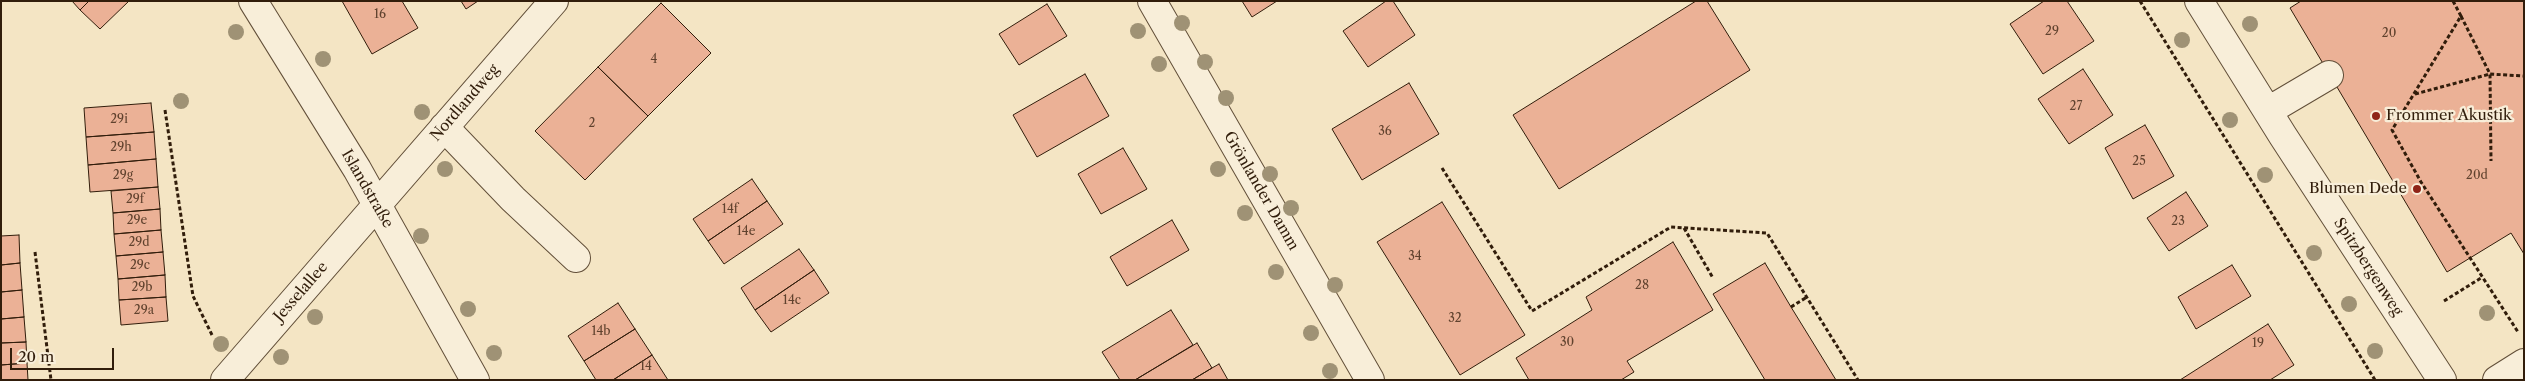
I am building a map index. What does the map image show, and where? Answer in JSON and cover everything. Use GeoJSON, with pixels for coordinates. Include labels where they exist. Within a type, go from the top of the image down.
{"type":"FeatureCollection","features":[{"type":"Feature","properties":{"kind":"street","name":"Islandstraße"},"geometry":{"type":"LineString","coordinates":[[254,1],[377,204],[475,380]]}},
{"type":"Feature","properties":{"kind":"street","name":"Nordlandweg"},"geometry":{"type":"LineString","coordinates":[[377,204],[554,1]]}},
{"type":"Feature","properties":{"kind":"street","name":"Grönlander Damm"},"geometry":{"type":"LineString","coordinates":[[1152,1],[1370,380]]}},
{"type":"Feature","properties":{"kind":"street","name":"Spitzbergenweg"},"geometry":{"type":"LineString","coordinates":[[2199,1],[2442,380]]}},
{"type":"Feature","properties":{"kind":"street"},"geometry":{"type":"LineString","coordinates":[[2268,111],[2329,75]]}},
{"type":"Feature","properties":{"kind":"street"},"geometry":{"type":"LineString","coordinates":[[444,128],[513,199],[576,258]]}},
{"type":"Feature","properties":{"kind":"street","name":"Jesselallee"},"geometry":{"type":"LineString","coordinates":[[225,380],[377,204]]}},
{"type":"Feature","properties":{"kind":"street"},"geometry":{"type":"LineString","coordinates":[[2497,380],[2524,363]]}},
{"type":"Feature","properties":{"kind":"path"},"geometry":{"type":"LineString","coordinates":[[2140,1],[2375,380]]}},
{"type":"Feature","properties":{"kind":"path"},"geometry":{"type":"LineString","coordinates":[[2453,1],[2490,74],[2491,161]]}},
{"type":"Feature","properties":{"kind":"path"},"geometry":{"type":"LineString","coordinates":[[2461,16],[2392,130],[2421,182],[2481,278],[2521,336]]}},
{"type":"Feature","properties":{"kind":"path"},"geometry":{"type":"LineString","coordinates":[[2414,94],[2490,74],[2524,76]]}},
{"type":"Feature","properties":{"kind":"path"},"geometry":{"type":"LineString","coordinates":[[165,110],[193,296],[212,335]]}},
{"type":"Feature","properties":{"kind":"path"},"geometry":{"type":"LineString","coordinates":[[1442,168],[1532,311],[1671,227],[1767,233],[1858,380]]}},
{"type":"Feature","properties":{"kind":"path"},"geometry":{"type":"LineString","coordinates":[[1684,228],[1713,278]]}},
{"type":"Feature","properties":{"kind":"path"},"geometry":{"type":"LineString","coordinates":[[36,252],[51,380]]}},
{"type":"Feature","properties":{"kind":"path"},"geometry":{"type":"LineString","coordinates":[[2444,301],[2481,278]]}},
{"type":"Feature","properties":{"kind":"path"},"geometry":{"type":"LineString","coordinates":[[1792,307],[1807,297]]}},
{"type":"Feature","properties":{"kind":"building"},"geometry":{"type":"Polygon","coordinates":[[[72,1],[89,1],[80,10],[72,1]]]}},
{"type":"Feature","properties":{"kind":"building"},"geometry":{"type":"Polygon","coordinates":[[[89,1],[129,1],[100,29],[80,10],[89,1]]]}},
{"type":"Feature","properties":{"kind":"building"},"geometry":{"type":"Polygon","coordinates":[[[342,1],[402,1],[418,28],[372,54],[342,1]]]}},
{"type":"Feature","properties":{"kind":"building"},"geometry":{"type":"Polygon","coordinates":[[[461,1],[478,1],[466,9],[461,1]]]}},
{"type":"Feature","properties":{"kind":"building"},"geometry":{"type":"Polygon","coordinates":[[[1242,1],[1277,1],[1252,17],[1242,1]]]}},
{"type":"Feature","properties":{"kind":"building"},"geometry":{"type":"Polygon","coordinates":[[[1386,1],[1393,1],[1415,35],[1368,67],[1343,31],[1386,1]]]}},
{"type":"Feature","properties":{"kind":"building"},"geometry":{"type":"Polygon","coordinates":[[[1696,1],[1707,1],[1750,70],[1559,189],[1513,115],[1696,1]]]}},
{"type":"Feature","properties":{"kind":"building"},"geometry":{"type":"Polygon","coordinates":[[[2044,1],[2067,1],[2094,41],[2043,74],[2010,24],[2044,1]]]}},
{"type":"Feature","properties":{"kind":"building"},"geometry":{"type":"Polygon","coordinates":[[[2301,1],[2524,1],[2524,254],[2511,233],[2447,272],[2290,8],[2301,1]]]}},
{"type":"Feature","properties":{"kind":"building"},"geometry":{"type":"Polygon","coordinates":[[[661,3],[711,53],[648,116],[598,67],[661,3]]]}},
{"type":"Feature","properties":{"kind":"building"},"geometry":{"type":"Polygon","coordinates":[[[1047,4],[1067,36],[1019,65],[999,34],[1047,4]]]}},
{"type":"Feature","properties":{"kind":"building"},"geometry":{"type":"Polygon","coordinates":[[[598,67],[648,116],[585,180],[535,131],[598,67]]]}},
{"type":"Feature","properties":{"kind":"building"},"geometry":{"type":"Polygon","coordinates":[[[2083,69],[2113,115],[2069,144],[2038,99],[2083,69]]]}},
{"type":"Feature","properties":{"kind":"building"},"geometry":{"type":"Polygon","coordinates":[[[1085,74],[1109,116],[1037,157],[1013,115],[1085,74]]]}},
{"type":"Feature","properties":{"kind":"building"},"geometry":{"type":"Polygon","coordinates":[[[1409,83],[1439,134],[1362,180],[1332,129],[1409,83]]]}},
{"type":"Feature","properties":{"kind":"building"},"geometry":{"type":"Polygon","coordinates":[[[151,103],[154,132],[86,137],[84,108],[151,103]]]}},
{"type":"Feature","properties":{"kind":"building"},"geometry":{"type":"Polygon","coordinates":[[[2145,125],[2174,176],[2133,199],[2105,148],[2145,125]]]}},
{"type":"Feature","properties":{"kind":"building"},"geometry":{"type":"Polygon","coordinates":[[[154,132],[156,159],[88,165],[86,137],[154,132]]]}},
{"type":"Feature","properties":{"kind":"building"},"geometry":{"type":"Polygon","coordinates":[[[1123,148],[1147,189],[1101,214],[1078,174],[1123,148]]]}},
{"type":"Feature","properties":{"kind":"building"},"geometry":{"type":"Polygon","coordinates":[[[156,159],[158,187],[90,192],[88,165],[156,159]]]}},
{"type":"Feature","properties":{"kind":"building"},"geometry":{"type":"Polygon","coordinates":[[[752,179],[767,201],[708,241],[693,219],[752,179]]]}},
{"type":"Feature","properties":{"kind":"building"},"geometry":{"type":"Polygon","coordinates":[[[158,187],[160,209],[113,213],[111,191],[158,187]]]}},
{"type":"Feature","properties":{"kind":"building"},"geometry":{"type":"Polygon","coordinates":[[[2186,192],[2208,226],[2169,251],[2147,218],[2186,192]]]}},
{"type":"Feature","properties":{"kind":"building"},"geometry":{"type":"Polygon","coordinates":[[[767,201],[783,224],[724,264],[708,241],[767,201]]]}},
{"type":"Feature","properties":{"kind":"building"},"geometry":{"type":"Polygon","coordinates":[[[1442,202],[1525,335],[1460,375],[1377,242],[1442,202]]]}},
{"type":"Feature","properties":{"kind":"building"},"geometry":{"type":"Polygon","coordinates":[[[160,209],[161,230],[114,234],[113,213],[160,209]]]}},
{"type":"Feature","properties":{"kind":"building"},"geometry":{"type":"Polygon","coordinates":[[[1172,220],[1189,250],[1127,286],[1110,257],[1172,220]]]}},
{"type":"Feature","properties":{"kind":"building"},"geometry":{"type":"Polygon","coordinates":[[[161,230],[163,252],[116,256],[114,234],[161,230]]]}},
{"type":"Feature","properties":{"kind":"building"},"geometry":{"type":"Polygon","coordinates":[[[19,235],[20,263],[1,265],[1,236],[19,235]]]}},
{"type":"Feature","properties":{"kind":"building"},"geometry":{"type":"Polygon","coordinates":[[[1673,242],[1713,310],[1627,361],[1634,372],[1621,380],[1529,380],[1516,358],[1592,310],[1586,297],[1673,242]]]}},
{"type":"Feature","properties":{"kind":"building"},"geometry":{"type":"Polygon","coordinates":[[[799,249],[814,270],[755,310],[741,288],[799,249]]]}},
{"type":"Feature","properties":{"kind":"building"},"geometry":{"type":"Polygon","coordinates":[[[163,252],[165,275],[118,279],[116,256],[163,252]]]}},
{"type":"Feature","properties":{"kind":"building"},"geometry":{"type":"Polygon","coordinates":[[[20,263],[22,290],[1,292],[1,265],[20,263]]]}},
{"type":"Feature","properties":{"kind":"building"},"geometry":{"type":"Polygon","coordinates":[[[1765,263],[1836,380],[1765,380],[1713,294],[1765,263]]]}},
{"type":"Feature","properties":{"kind":"building"},"geometry":{"type":"Polygon","coordinates":[[[2232,265],[2251,296],[2196,329],[2178,297],[2232,265]]]}},
{"type":"Feature","properties":{"kind":"building"},"geometry":{"type":"Polygon","coordinates":[[[814,270],[829,293],[771,332],[755,310],[814,270]]]}},
{"type":"Feature","properties":{"kind":"building"},"geometry":{"type":"Polygon","coordinates":[[[165,275],[166,297],[119,300],[118,279],[165,275]]]}},
{"type":"Feature","properties":{"kind":"building"},"geometry":{"type":"Polygon","coordinates":[[[22,290],[24,317],[1,319],[1,292],[22,290]]]}},
{"type":"Feature","properties":{"kind":"building"},"geometry":{"type":"Polygon","coordinates":[[[166,297],[168,321],[121,325],[119,300],[166,297]]]}},
{"type":"Feature","properties":{"kind":"building"},"geometry":{"type":"Polygon","coordinates":[[[618,303],[635,329],[584,361],[568,336],[618,303]]]}},
{"type":"Feature","properties":{"kind":"building"},"geometry":{"type":"Polygon","coordinates":[[[1171,310],[1193,345],[1135,380],[1120,380],[1102,352],[1171,310]]]}},
{"type":"Feature","properties":{"kind":"building"},"geometry":{"type":"Polygon","coordinates":[[[24,317],[26,342],[1,343],[1,319],[24,317]]]}},
{"type":"Feature","properties":{"kind":"building"},"geometry":{"type":"Polygon","coordinates":[[[2268,324],[2294,365],[2270,380],[2180,380],[2268,324]]]}},
{"type":"Feature","properties":{"kind":"building"},"geometry":{"type":"Polygon","coordinates":[[[635,329],[652,355],[613,380],[596,380],[584,361],[635,329]]]}},
{"type":"Feature","properties":{"kind":"building"},"geometry":{"type":"Polygon","coordinates":[[[26,342],[27,363],[1,365],[1,343],[26,342]]]}},
{"type":"Feature","properties":{"kind":"building"},"geometry":{"type":"Polygon","coordinates":[[[1197,343],[1212,368],[1192,380],[1135,380],[1197,343]]]}},
{"type":"Feature","properties":{"kind":"building"},"geometry":{"type":"Polygon","coordinates":[[[652,355],[668,380],[613,380],[652,355]]]}},
{"type":"Feature","properties":{"kind":"building"},"geometry":{"type":"Polygon","coordinates":[[[27,363],[28,380],[1,380],[1,365],[27,363]]]}},
{"type":"Feature","properties":{"kind":"building"},"geometry":{"type":"Polygon","coordinates":[[[1219,364],[1228,380],[1192,380],[1212,368],[1219,364]]]}},
{"type":"Feature","properties":{"kind":"place","name":"Frommer Akustik"},"geometry":{"type":"Point","coordinates":[2376,116]}},
{"type":"Feature","properties":{"kind":"place","name":"Blumen Dede"},"geometry":{"type":"Point","coordinates":[2417,189]}}]}
